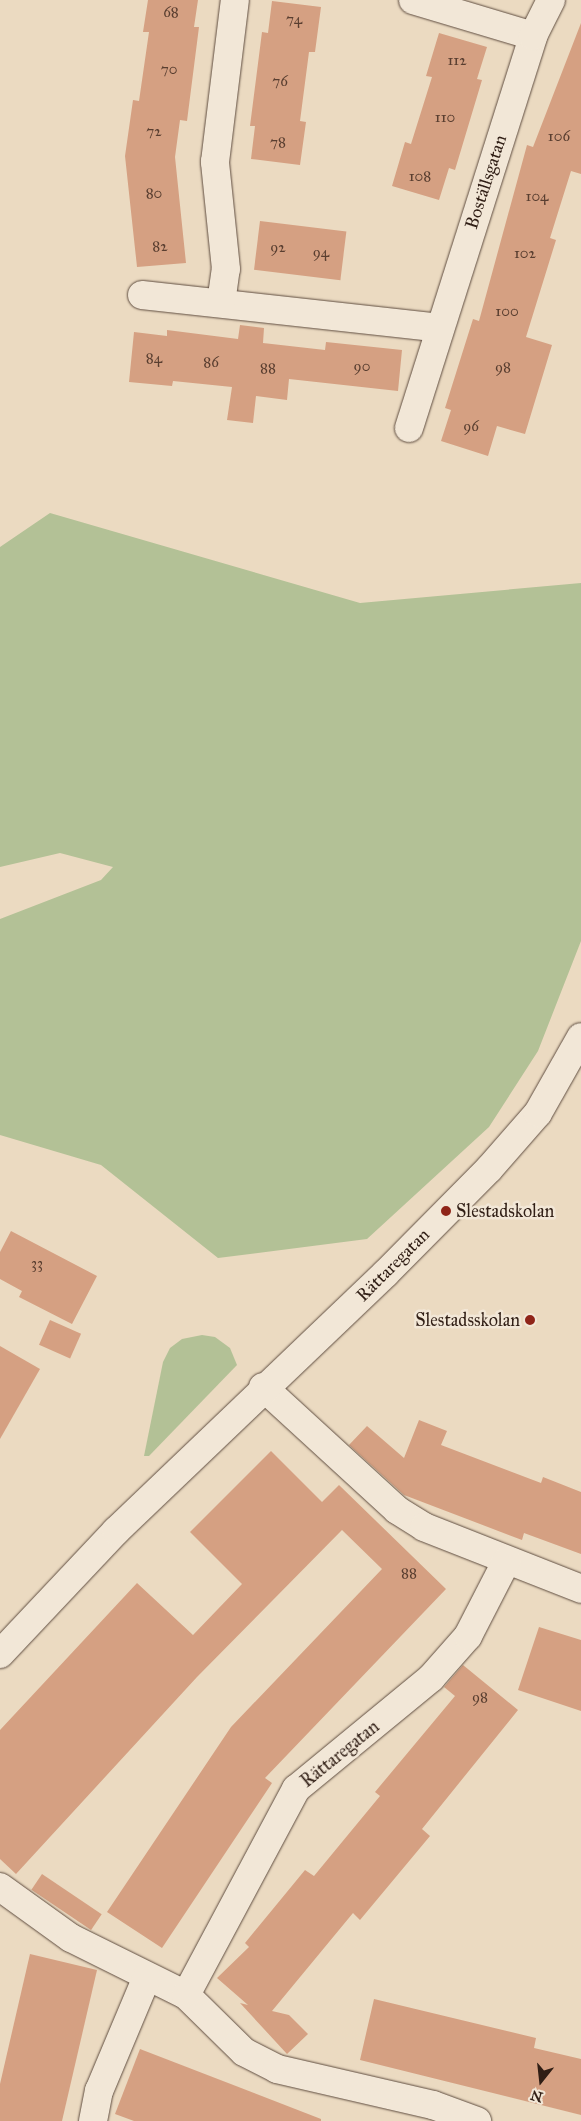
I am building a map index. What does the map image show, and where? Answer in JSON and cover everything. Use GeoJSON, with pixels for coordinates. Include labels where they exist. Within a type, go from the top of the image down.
{"type":"FeatureCollection","features":[{"type":"Feature","properties":{"kind":"street"},"geometry":{"type":"LineString","coordinates":[[221,303],[226,269],[216,162],[235,0]]}},
{"type":"Feature","properties":{"kind":"street"},"geometry":{"type":"LineString","coordinates":[[413,0],[533,36]]}},
{"type":"Feature","properties":{"kind":"street","name":"Boställsgatan"},"geometry":{"type":"LineString","coordinates":[[409,428],[533,36],[550,0]]}},
{"type":"Feature","properties":{"kind":"street"},"geometry":{"type":"LineString","coordinates":[[142,295],[440,328]]}},
{"type":"Feature","properties":{"kind":"street","name":"Rättaregatan"},"geometry":{"type":"LineString","coordinates":[[0,1654],[116,1531],[263,1387],[350,1308],[489,1169],[538,1113],[581,1038]]}},
{"type":"Feature","properties":{"kind":"street"},"geometry":{"type":"LineString","coordinates":[[263,1387],[396,1510],[424,1527],[581,1589]]}},
{"type":"Feature","properties":{"kind":"street","name":"Rättaregatan"},"geometry":{"type":"LineString","coordinates":[[186,1995],[296,1789],[431,1678],[468,1636],[506,1560]]}},
{"type":"Feature","properties":{"kind":"street"},"geometry":{"type":"LineString","coordinates":[[0,1887],[71,1938],[147,1978],[186,1995],[244,2052],[277,2069],[433,2105],[476,2121]]}},
{"type":"Feature","properties":{"kind":"street"},"geometry":{"type":"LineString","coordinates":[[93,2121],[99,2091],[147,1978]]}},
{"type":"Feature","properties":{"kind":"green space"},"geometry":{"type":"Polygon","coordinates":[[[50,513],[360,603],[581,583],[581,941],[538,1051],[489,1127],[367,1239],[218,1258],[101,1165],[0,1135],[0,919],[101,880],[113,867],[60,853],[0,867],[0,547],[50,513]]]}},
{"type":"Feature","properties":{"kind":"green space"},"geometry":{"type":"Polygon","coordinates":[[[202,1335],[215,1337],[230,1348],[237,1365],[149,1456],[144,1456],[163,1362],[170,1348],[182,1339],[202,1335]]]}},
{"type":"Feature","properties":{"kind":"building"},"geometry":{"type":"Polygon","coordinates":[[[148,0],[198,0],[194,27],[199,27],[187,121],[180,120],[175,157],[186,263],[137,267],[125,156],[133,100],[139,101],[149,32],[143,32],[148,0]]]}},
{"type":"Feature","properties":{"kind":"building"},"geometry":{"type":"Polygon","coordinates":[[[272,1],[321,7],[315,52],[309,52],[300,121],[306,122],[300,165],[251,159],[255,126],[250,126],[262,32],[268,33],[272,1]]]}},
{"type":"Feature","properties":{"kind":"building"},"geometry":{"type":"Polygon","coordinates":[[[581,23],[581,174],[571,171],[550,238],[556,240],[526,337],[552,345],[525,434],[497,426],[488,456],[441,441],[451,410],[445,408],[473,319],[479,321],[527,145],[533,147],[581,23]]]}},
{"type":"Feature","properties":{"kind":"building"},"geometry":{"type":"Polygon","coordinates":[[[439,33],[487,47],[477,79],[482,80],[455,170],[449,168],[439,200],[392,186],[405,142],[411,144],[432,77],[426,76],[439,33]]]}},
{"type":"Feature","properties":{"kind":"building"},"geometry":{"type":"Polygon","coordinates":[[[260,221],[346,232],[340,280],[254,270],[260,221]]]}},
{"type":"Feature","properties":{"kind":"building"},"geometry":{"type":"Polygon","coordinates":[[[240,325],[264,328],[263,343],[325,350],[326,342],[402,350],[398,391],[289,379],[287,400],[256,396],[253,423],[227,420],[232,387],[173,381],[172,386],[129,382],[134,332],[167,336],[167,330],[238,339],[240,325]]]}},
{"type":"Feature","properties":{"kind":"building"},"geometry":{"type":"Polygon","coordinates":[[[11,1231],[97,1276],[72,1324],[19,1297],[22,1291],[0,1279],[0,1252],[11,1231]]]}},
{"type":"Feature","properties":{"kind":"building"},"geometry":{"type":"Polygon","coordinates":[[[50,1320],[81,1334],[70,1358],[39,1345],[50,1320]]]}},
{"type":"Feature","properties":{"kind":"building"},"geometry":{"type":"Polygon","coordinates":[[[0,1346],[40,1369],[0,1439],[0,1346]]]}},
{"type":"Feature","properties":{"kind":"building"},"geometry":{"type":"Polygon","coordinates":[[[419,1420],[447,1431],[441,1445],[541,1483],[543,1477],[581,1492],[581,1554],[524,1533],[522,1540],[404,1495],[349,1445],[367,1426],[404,1458],[419,1420]]]}},
{"type":"Feature","properties":{"kind":"building"},"geometry":{"type":"Polygon","coordinates":[[[271,1451],[322,1502],[339,1485],[446,1589],[265,1778],[272,1783],[162,1948],[107,1912],[231,1727],[382,1569],[342,1530],[197,1677],[16,1874],[0,1859],[0,1730],[137,1583],[193,1635],[242,1584],[190,1532],[271,1451]]]}},
{"type":"Feature","properties":{"kind":"building"},"geometry":{"type":"Polygon","coordinates":[[[539,1627],[581,1640],[581,1711],[518,1690],[539,1627]]]}},
{"type":"Feature","properties":{"kind":"building"},"geometry":{"type":"Polygon","coordinates":[[[463,1665],[518,1710],[422,1829],[430,1836],[360,1920],[353,1913],[272,2011],[289,2015],[308,2034],[287,2054],[240,2003],[248,2005],[217,1978],[249,1947],[245,1943],[305,1870],[314,1876],[380,1796],[375,1792],[455,1696],[444,1687],[463,1665]]]}},
{"type":"Feature","properties":{"kind":"building"},"geometry":{"type":"Polygon","coordinates":[[[42,1874],[102,1914],[91,1930],[31,1890],[42,1874]]]}},
{"type":"Feature","properties":{"kind":"building"},"geometry":{"type":"Polygon","coordinates":[[[30,1954],[97,1970],[62,2121],[0,2121],[0,2084],[30,1954]]]}},
{"type":"Feature","properties":{"kind":"building"},"geometry":{"type":"Polygon","coordinates":[[[374,1999],[536,2038],[534,2048],[581,2059],[581,2115],[360,2060],[374,1999]]]}},
{"type":"Feature","properties":{"kind":"building"},"geometry":{"type":"Polygon","coordinates":[[[140,2049],[321,2119],[321,2121],[134,2121],[115,2114],[140,2049]]]}},
{"type":"Feature","properties":{"kind":"place","name":"Slestadskolan"},"geometry":{"type":"Point","coordinates":[446,1211]}},
{"type":"Feature","properties":{"kind":"place","name":"Slestadsskolan"},"geometry":{"type":"Point","coordinates":[530,1320]}}]}
